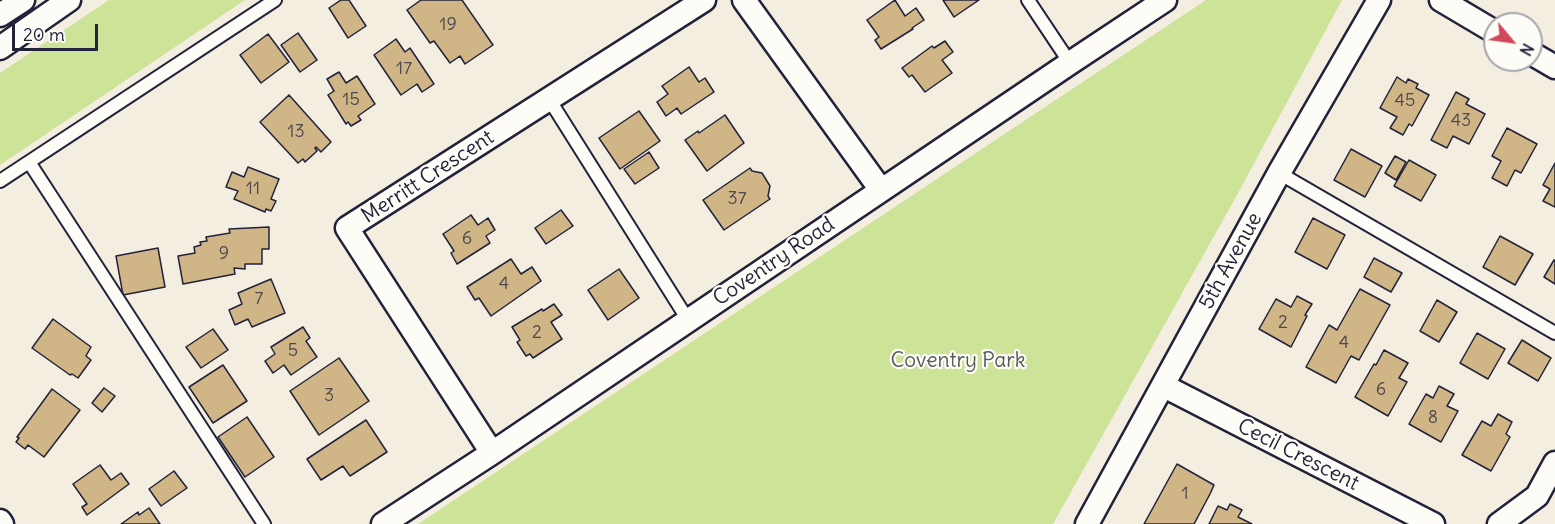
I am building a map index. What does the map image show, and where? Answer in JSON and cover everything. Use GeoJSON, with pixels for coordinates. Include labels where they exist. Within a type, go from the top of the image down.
{"type":"FeatureCollection","features":[{"type":"Feature","properties":{"kind":"street"},"geometry":{"type":"LineString","coordinates":[[0,15],[23,0]]}},
{"type":"Feature","properties":{"kind":"street"},"geometry":{"type":"LineString","coordinates":[[0,48],[69,0]]}},
{"type":"Feature","properties":{"kind":"street","name":"Merritt Crescent"},"geometry":{"type":"LineString","coordinates":[[492,453],[347,228],[704,0]]}},
{"type":"Feature","properties":{"kind":"street"},"geometry":{"type":"LineString","coordinates":[[744,0],[881,190]]}},
{"type":"Feature","properties":{"kind":"street","name":"Coventry Road"},"geometry":{"type":"LineString","coordinates":[[383,524],[1165,0]]}},
{"type":"Feature","properties":{"kind":"street","name":"5th Avenue"},"geometry":{"type":"LineString","coordinates":[[1088,524],[1279,173],[1379,0]]}},
{"type":"Feature","properties":{"kind":"street"},"geometry":{"type":"LineString","coordinates":[[1441,0],[1483,25]]}},
{"type":"Feature","properties":{"kind":"street","name":"Cecil Crescent"},"geometry":{"type":"LineString","coordinates":[[1164,386],[1432,524]]}},
{"type":"Feature","properties":{"kind":"street"},"geometry":{"type":"LineString","coordinates":[[1499,524],[1537,496],[1555,463]]}},
{"type":"Feature","properties":{"kind":"lane"},"geometry":{"type":"LineString","coordinates":[[0,181],[275,0]]}},
{"type":"Feature","properties":{"kind":"lane"},"geometry":{"type":"LineString","coordinates":[[1028,0],[1070,63]]}},
{"type":"Feature","properties":{"kind":"lane"},"geometry":{"type":"LineString","coordinates":[[549,99],[688,320]]}},
{"type":"Feature","properties":{"kind":"lane"},"geometry":{"type":"LineString","coordinates":[[29,162],[264,524]]}},
{"type":"Feature","properties":{"kind":"lane"},"geometry":{"type":"LineString","coordinates":[[1279,173],[1555,333]]}},
{"type":"Feature","properties":{"kind":"green space"},"geometry":{"type":"Polygon","coordinates":[[[109,0],[245,0],[0,165],[0,73],[109,0]]]}},
{"type":"Feature","properties":{"kind":"green space","name":"Coventry Park"},"geometry":{"type":"Polygon","coordinates":[[[1206,0],[1342,0],[1237,195],[1053,524],[418,524],[1206,0]]]}},
{"type":"Feature","properties":{"kind":"building"},"geometry":{"type":"Polygon","coordinates":[[[341,0],[349,0],[366,26],[348,38],[329,8],[341,0]]]}},
{"type":"Feature","properties":{"kind":"building"},"geometry":{"type":"Polygon","coordinates":[[[421,0],[462,0],[493,45],[465,64],[460,56],[450,63],[434,41],[430,43],[407,10],[421,0]]]}},
{"type":"Feature","properties":{"kind":"building"},"geometry":{"type":"Polygon","coordinates":[[[895,0],[905,16],[916,8],[924,20],[881,49],[875,40],[879,37],[867,20],[895,0]]]}},
{"type":"Feature","properties":{"kind":"building"},"geometry":{"type":"Polygon","coordinates":[[[943,0],[979,0],[954,17],[943,0]]]}},
{"type":"Feature","properties":{"kind":"building"},"geometry":{"type":"Polygon","coordinates":[[[298,33],[317,60],[300,72],[281,45],[298,33]]]}},
{"type":"Feature","properties":{"kind":"building"},"geometry":{"type":"Polygon","coordinates":[[[268,34],[289,62],[261,83],[240,55],[268,34]]]}},
{"type":"Feature","properties":{"kind":"building"},"geometry":{"type":"Polygon","coordinates":[[[396,39],[405,52],[410,48],[434,84],[422,92],[417,84],[401,95],[374,55],[396,39]]]}},
{"type":"Feature","properties":{"kind":"building"},"geometry":{"type":"Polygon","coordinates":[[[945,41],[953,52],[942,60],[952,73],[925,92],[912,75],[909,77],[902,68],[932,46],[934,48],[945,41]]]}},
{"type":"Feature","properties":{"kind":"building"},"geometry":{"type":"Polygon","coordinates":[[[689,67],[699,82],[705,78],[714,92],[681,114],[677,108],[666,116],[657,102],[668,94],[662,86],[689,67]]]}},
{"type":"Feature","properties":{"kind":"building"},"geometry":{"type":"Polygon","coordinates":[[[339,72],[346,83],[357,76],[375,104],[358,116],[361,120],[351,126],[348,122],[346,124],[328,95],[334,91],[327,79],[339,72]]]}},
{"type":"Feature","properties":{"kind":"building"},"geometry":{"type":"Polygon","coordinates":[[[1397,77],[1406,83],[1408,79],[1418,84],[1416,88],[1429,95],[1412,126],[1409,124],[1403,135],[1390,128],[1397,117],[1380,108],[1397,77]]]}},
{"type":"Feature","properties":{"kind":"building"},"geometry":{"type":"Polygon","coordinates":[[[1456,92],[1469,99],[1466,104],[1485,114],[1469,144],[1453,136],[1447,148],[1431,140],[1456,92]]]}},
{"type":"Feature","properties":{"kind":"building"},"geometry":{"type":"Polygon","coordinates":[[[289,95],[331,142],[321,152],[316,147],[317,151],[305,162],[303,159],[298,163],[260,122],[289,95]]]}},
{"type":"Feature","properties":{"kind":"building"},"geometry":{"type":"Polygon","coordinates":[[[639,111],[660,141],[620,169],[599,138],[639,111]]]}},
{"type":"Feature","properties":{"kind":"building"},"geometry":{"type":"Polygon","coordinates":[[[725,115],[744,143],[707,171],[685,140],[725,115]]]}},
{"type":"Feature","properties":{"kind":"building"},"geometry":{"type":"Polygon","coordinates":[[[1507,128],[1537,144],[1521,173],[1515,170],[1507,186],[1492,178],[1501,161],[1492,156],[1507,128]]]}},
{"type":"Feature","properties":{"kind":"building"},"geometry":{"type":"Polygon","coordinates":[[[1351,149],[1382,166],[1365,197],[1334,180],[1351,149]]]}},
{"type":"Feature","properties":{"kind":"building"},"geometry":{"type":"Polygon","coordinates":[[[649,152],[659,168],[635,184],[624,169],[649,152]]]}},
{"type":"Feature","properties":{"kind":"building"},"geometry":{"type":"Polygon","coordinates":[[[1395,156],[1406,162],[1396,180],[1385,173],[1395,156]]]}},
{"type":"Feature","properties":{"kind":"building"},"geometry":{"type":"Polygon","coordinates":[[[1409,160],[1436,175],[1421,201],[1394,186],[1409,160]]]}},
{"type":"Feature","properties":{"kind":"building"},"geometry":{"type":"Polygon","coordinates":[[[1555,163],[1555,207],[1543,201],[1550,189],[1543,185],[1555,163]]]}},
{"type":"Feature","properties":{"kind":"building"},"geometry":{"type":"Polygon","coordinates":[[[248,167],[279,179],[271,199],[276,201],[271,211],[266,209],[265,212],[234,199],[238,191],[226,187],[232,172],[244,177],[248,167]]]}},
{"type":"Feature","properties":{"kind":"building"},"geometry":{"type":"Polygon","coordinates":[[[750,168],[752,171],[762,173],[770,186],[768,196],[770,199],[724,230],[703,200],[750,168]]]}},
{"type":"Feature","properties":{"kind":"building"},"geometry":{"type":"Polygon","coordinates":[[[561,210],[573,226],[546,244],[535,228],[561,210]]]}},
{"type":"Feature","properties":{"kind":"building"},"geometry":{"type":"Polygon","coordinates":[[[471,215],[478,225],[488,218],[495,230],[486,236],[490,243],[457,264],[451,253],[454,251],[443,234],[471,215]]]}},
{"type":"Feature","properties":{"kind":"building"},"geometry":{"type":"Polygon","coordinates":[[[1313,218],[1345,235],[1327,269],[1295,252],[1313,218]]]}},
{"type":"Feature","properties":{"kind":"building"},"geometry":{"type":"Polygon","coordinates":[[[269,227],[269,249],[262,249],[262,264],[245,264],[245,269],[234,268],[235,274],[183,284],[178,256],[195,253],[194,247],[201,245],[200,242],[207,241],[206,237],[230,233],[229,229],[269,227]]]}},
{"type":"Feature","properties":{"kind":"building"},"geometry":{"type":"Polygon","coordinates":[[[1500,236],[1533,254],[1515,285],[1483,267],[1500,236]]]}},
{"type":"Feature","properties":{"kind":"building"},"geometry":{"type":"Polygon","coordinates":[[[158,248],[165,287],[123,295],[116,256],[158,248]]]}},
{"type":"Feature","properties":{"kind":"building"},"geometry":{"type":"Polygon","coordinates":[[[1374,258],[1402,273],[1391,292],[1364,277],[1374,258]]]}},
{"type":"Feature","properties":{"kind":"building"},"geometry":{"type":"Polygon","coordinates":[[[511,259],[521,274],[532,267],[541,281],[491,316],[479,298],[475,300],[467,287],[511,259]]]}},
{"type":"Feature","properties":{"kind":"building"},"geometry":{"type":"Polygon","coordinates":[[[1555,260],[1555,284],[1544,277],[1555,260]]]}},
{"type":"Feature","properties":{"kind":"building"},"geometry":{"type":"Polygon","coordinates":[[[619,269],[639,298],[608,320],[588,290],[619,269]]]}},
{"type":"Feature","properties":{"kind":"building"},"geometry":{"type":"Polygon","coordinates":[[[271,279],[285,313],[252,327],[248,319],[235,325],[229,310],[242,304],[238,293],[271,279]]]}},
{"type":"Feature","properties":{"kind":"building"},"geometry":{"type":"Polygon","coordinates":[[[1360,289],[1390,305],[1359,360],[1351,356],[1336,383],[1306,367],[1329,325],[1337,330],[1360,289]]]}},
{"type":"Feature","properties":{"kind":"building"},"geometry":{"type":"Polygon","coordinates":[[[1297,296],[1312,304],[1291,347],[1259,329],[1276,299],[1291,307],[1297,296]]]}},
{"type":"Feature","properties":{"kind":"building"},"geometry":{"type":"Polygon","coordinates":[[[1437,300],[1457,312],[1439,342],[1420,331],[1437,300]]]}},
{"type":"Feature","properties":{"kind":"building"},"geometry":{"type":"Polygon","coordinates":[[[554,304],[562,315],[551,322],[562,339],[533,358],[530,354],[526,356],[517,342],[520,340],[512,327],[554,304]]]}},
{"type":"Feature","properties":{"kind":"building"},"geometry":{"type":"Polygon","coordinates":[[[53,319],[91,347],[86,356],[91,360],[78,378],[70,375],[32,348],[53,319]]]}},
{"type":"Feature","properties":{"kind":"building"},"geometry":{"type":"Polygon","coordinates":[[[303,327],[310,338],[306,341],[317,357],[291,375],[284,365],[273,373],[265,361],[275,354],[271,347],[303,327]]]}},
{"type":"Feature","properties":{"kind":"building"},"geometry":{"type":"Polygon","coordinates":[[[213,329],[228,350],[201,368],[186,347],[213,329]]]}},
{"type":"Feature","properties":{"kind":"building"},"geometry":{"type":"Polygon","coordinates":[[[1477,333],[1505,349],[1488,379],[1460,363],[1477,333]]]}},
{"type":"Feature","properties":{"kind":"building"},"geometry":{"type":"Polygon","coordinates":[[[1522,340],[1551,358],[1538,381],[1508,363],[1522,340]]]}},
{"type":"Feature","properties":{"kind":"building"},"geometry":{"type":"Polygon","coordinates":[[[1384,350],[1408,363],[1399,378],[1407,382],[1388,416],[1355,397],[1384,350]]]}},
{"type":"Feature","properties":{"kind":"building"},"geometry":{"type":"Polygon","coordinates":[[[339,358],[369,401],[319,435],[290,391],[339,358]]]}},
{"type":"Feature","properties":{"kind":"building"},"geometry":{"type":"Polygon","coordinates":[[[223,365],[247,401],[213,423],[189,387],[223,365]]]}},
{"type":"Feature","properties":{"kind":"building"},"geometry":{"type":"Polygon","coordinates":[[[1439,386],[1454,394],[1447,406],[1458,411],[1441,442],[1409,424],[1426,394],[1433,398],[1439,386]]]}},
{"type":"Feature","properties":{"kind":"building"},"geometry":{"type":"Polygon","coordinates":[[[104,388],[115,396],[102,412],[92,403],[104,388]]]}},
{"type":"Feature","properties":{"kind":"building"},"geometry":{"type":"Polygon","coordinates":[[[52,389],[80,410],[44,457],[28,445],[25,449],[16,442],[19,438],[17,437],[52,389]]]}},
{"type":"Feature","properties":{"kind":"building"},"geometry":{"type":"Polygon","coordinates":[[[1498,414],[1512,422],[1506,434],[1510,437],[1491,471],[1462,455],[1482,421],[1491,426],[1498,414]]]}},
{"type":"Feature","properties":{"kind":"building"},"geometry":{"type":"Polygon","coordinates":[[[247,417],[274,457],[245,477],[218,437],[247,417]]]}},
{"type":"Feature","properties":{"kind":"building"},"geometry":{"type":"Polygon","coordinates":[[[366,420],[387,452],[350,476],[343,466],[321,480],[307,459],[366,420]]]}},
{"type":"Feature","properties":{"kind":"building"},"geometry":{"type":"Polygon","coordinates":[[[1177,464],[1214,485],[1194,524],[1144,524],[1177,464]]]}},
{"type":"Feature","properties":{"kind":"building"},"geometry":{"type":"Polygon","coordinates":[[[100,465],[111,480],[121,473],[129,484],[87,515],[82,507],[87,504],[73,484],[100,465]]]}},
{"type":"Feature","properties":{"kind":"building"},"geometry":{"type":"Polygon","coordinates":[[[174,471],[187,488],[161,506],[149,489],[174,471]]]}},
{"type":"Feature","properties":{"kind":"building"},"geometry":{"type":"Polygon","coordinates":[[[1230,504],[1242,510],[1238,517],[1252,524],[1209,524],[1218,506],[1227,510],[1230,504]]]}},
{"type":"Feature","properties":{"kind":"building"},"geometry":{"type":"Polygon","coordinates":[[[149,508],[160,524],[121,524],[138,512],[139,515],[149,508]]]}}]}
